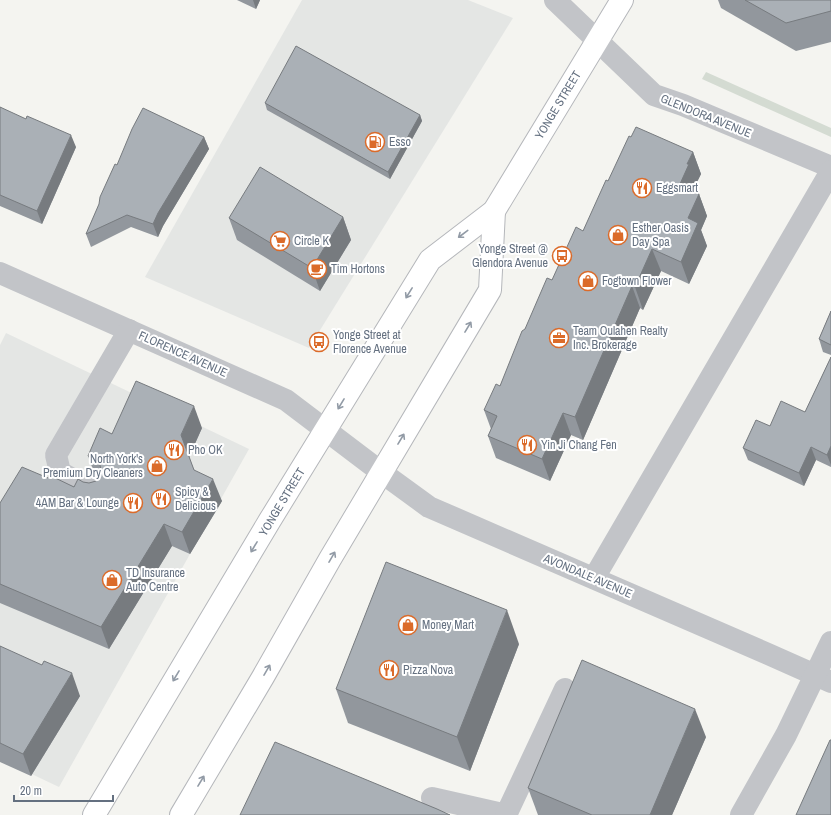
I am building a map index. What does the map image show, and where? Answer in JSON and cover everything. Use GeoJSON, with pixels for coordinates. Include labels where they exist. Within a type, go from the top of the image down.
{"type":"FeatureCollection","features":[{"type":"Feature","properties":{"kind":"main road","name":"YONGE STREET"},"geometry":{"type":"LineString","coordinates":[[94,815],[196,643],[430,260],[494,211],[622,0]]}},
{"type":"Feature","properties":{"kind":"main road","name":"YONGE STREET"},"geometry":{"type":"LineString","coordinates":[[181,815],[263,677],[330,559],[490,290],[494,211]]}},
{"type":"Feature","properties":{"kind":"street","name":"GLENDORA AVENUE"},"geometry":{"type":"LineString","coordinates":[[555,0],[654,95],[682,105],[831,167]]}},
{"type":"Feature","properties":{"kind":"street"},"geometry":{"type":"LineString","coordinates":[[594,578],[831,171]]}},
{"type":"Feature","properties":{"kind":"street","name":"FLORENCE AVENUE"},"geometry":{"type":"LineString","coordinates":[[0,273],[286,400],[356,452]]}},
{"type":"Feature","properties":{"kind":"street"},"geometry":{"type":"LineString","coordinates":[[97,493],[60,472],[56,455],[129,330]]}},
{"type":"Feature","properties":{"kind":"street","name":"AVONDALE AVENUE"},"geometry":{"type":"LineString","coordinates":[[356,452],[429,507],[823,679]]}},
{"type":"Feature","properties":{"kind":"street"},"geometry":{"type":"LineString","coordinates":[[741,815],[786,735],[823,679],[831,642]]}},
{"type":"Feature","properties":{"kind":"street"},"geometry":{"type":"LineString","coordinates":[[432,798],[507,815],[565,689]]}},
{"type":"Feature","properties":{"kind":"shaded area"},"geometry":{"type":"Polygon","coordinates":[[[302,0],[468,0],[513,18],[309,348],[145,277],[302,0]]]}},
{"type":"Feature","properties":{"kind":"shaded area"},"geometry":{"type":"Polygon","coordinates":[[[706,72],[831,128],[831,137],[702,79],[706,72]]]}},
{"type":"Feature","properties":{"kind":"shaded area"},"geometry":{"type":"Polygon","coordinates":[[[6,333],[249,449],[59,787],[0,759],[0,345],[6,333]]]}},
{"type":"Feature","properties":{"kind":"building"},"geometry":{"type":"Polygon","coordinates":[[[745,0],[831,0],[831,11],[786,23],[745,0]]]}},
{"type":"Feature","properties":{"kind":"building"},"geometry":{"type":"Polygon","coordinates":[[[296,46],[420,115],[388,172],[265,103],[296,46]]]}},
{"type":"Feature","properties":{"kind":"building"},"geometry":{"type":"Polygon","coordinates":[[[0,107],[26,119],[27,116],[71,135],[37,211],[0,195],[0,107]]]}},
{"type":"Feature","properties":{"kind":"building"},"geometry":{"type":"Polygon","coordinates":[[[143,108],[204,137],[158,213],[153,224],[127,215],[86,234],[99,204],[100,197],[115,164],[117,165],[132,129],[143,108]]]}},
{"type":"Feature","properties":{"kind":"building"},"geometry":{"type":"Polygon","coordinates":[[[636,127],[693,152],[680,184],[699,194],[688,218],[698,223],[681,262],[652,249],[635,287],[632,286],[575,417],[563,413],[542,459],[488,436],[497,416],[484,410],[496,384],[500,386],[522,331],[525,329],[547,278],[552,280],[576,227],[583,231],[606,180],[608,181],[629,136],[631,137],[636,127]]]}},
{"type":"Feature","properties":{"kind":"building"},"geometry":{"type":"Polygon","coordinates":[[[260,167],[343,217],[312,268],[229,218],[260,167]]]}},
{"type":"Feature","properties":{"kind":"building"},"geometry":{"type":"Polygon","coordinates":[[[831,311],[831,345],[819,339],[831,311]]]}},
{"type":"Feature","properties":{"kind":"building"},"geometry":{"type":"Polygon","coordinates":[[[831,357],[831,446],[827,455],[811,447],[799,473],[743,448],[756,420],[770,426],[781,401],[805,412],[831,357]]]}},
{"type":"Feature","properties":{"kind":"building"},"geometry":{"type":"Polygon","coordinates":[[[136,381],[194,406],[181,435],[194,470],[213,479],[182,532],[164,524],[101,627],[0,584],[0,503],[22,467],[48,478],[49,475],[74,487],[78,479],[89,483],[96,481],[100,477],[100,465],[88,456],[100,428],[112,434],[136,381]]]}},
{"type":"Feature","properties":{"kind":"building"},"geometry":{"type":"Polygon","coordinates":[[[386,562],[507,610],[457,737],[336,689],[386,562]]]}},
{"type":"Feature","properties":{"kind":"building"},"geometry":{"type":"Polygon","coordinates":[[[0,646],[42,665],[44,661],[72,673],[23,754],[0,743],[0,646]]]}},
{"type":"Feature","properties":{"kind":"building"},"geometry":{"type":"Polygon","coordinates":[[[582,660],[695,709],[650,815],[592,815],[528,788],[582,660]]]}},
{"type":"Feature","properties":{"kind":"building"},"geometry":{"type":"Polygon","coordinates":[[[830,740],[831,815],[796,815],[830,740]]]}},
{"type":"Feature","properties":{"kind":"building"},"geometry":{"type":"Polygon","coordinates":[[[275,742],[437,809],[450,815],[240,815],[275,742]]]}},
{"type":"Feature","properties":{"kind":"place","name":"Esso"},"geometry":{"type":"Point","coordinates":[375,142]}},
{"type":"Feature","properties":{"kind":"place","name":"Eggsmart"},"geometry":{"type":"Point","coordinates":[642,188]}},
{"type":"Feature","properties":{"kind":"place","name":"Esther Oasis Day Spa"},"geometry":{"type":"Point","coordinates":[618,235]}},
{"type":"Feature","properties":{"kind":"place","name":"Circle K"},"geometry":{"type":"Point","coordinates":[280,241]}},
{"type":"Feature","properties":{"kind":"place","name":"Yonge Street @ Glendora Avenue"},"geometry":{"type":"Point","coordinates":[562,256]}},
{"type":"Feature","properties":{"kind":"place","name":"Tim Hortons"},"geometry":{"type":"Point","coordinates":[317,269]}},
{"type":"Feature","properties":{"kind":"place","name":"Fogtown Flower"},"geometry":{"type":"Point","coordinates":[588,281]}},
{"type":"Feature","properties":{"kind":"place","name":"Team Oulahen Realty Inc. Brokerage"},"geometry":{"type":"Point","coordinates":[559,338]}},
{"type":"Feature","properties":{"kind":"place","name":"Yonge Street at Florence Avenue"},"geometry":{"type":"Point","coordinates":[319,342]}},
{"type":"Feature","properties":{"kind":"place","name":"Yin Ji Chang Fen"},"geometry":{"type":"Point","coordinates":[527,445]}},
{"type":"Feature","properties":{"kind":"place","name":"Pho OK"},"geometry":{"type":"Point","coordinates":[174,450]}},
{"type":"Feature","properties":{"kind":"place","name":"North York's Premium Dry Cleaners"},"geometry":{"type":"Point","coordinates":[157,466]}},
{"type":"Feature","properties":{"kind":"place","name":"Spicy & Delicious"},"geometry":{"type":"Point","coordinates":[161,499]}},
{"type":"Feature","properties":{"kind":"place","name":"4AM Bar & Lounge"},"geometry":{"type":"Point","coordinates":[133,503]}},
{"type":"Feature","properties":{"kind":"place","name":"TD Insurance Auto Centre"},"geometry":{"type":"Point","coordinates":[112,580]}},
{"type":"Feature","properties":{"kind":"place","name":"Money Mart"},"geometry":{"type":"Point","coordinates":[408,625]}},
{"type":"Feature","properties":{"kind":"place","name":"Pizza Nova"},"geometry":{"type":"Point","coordinates":[389,670]}}]}
